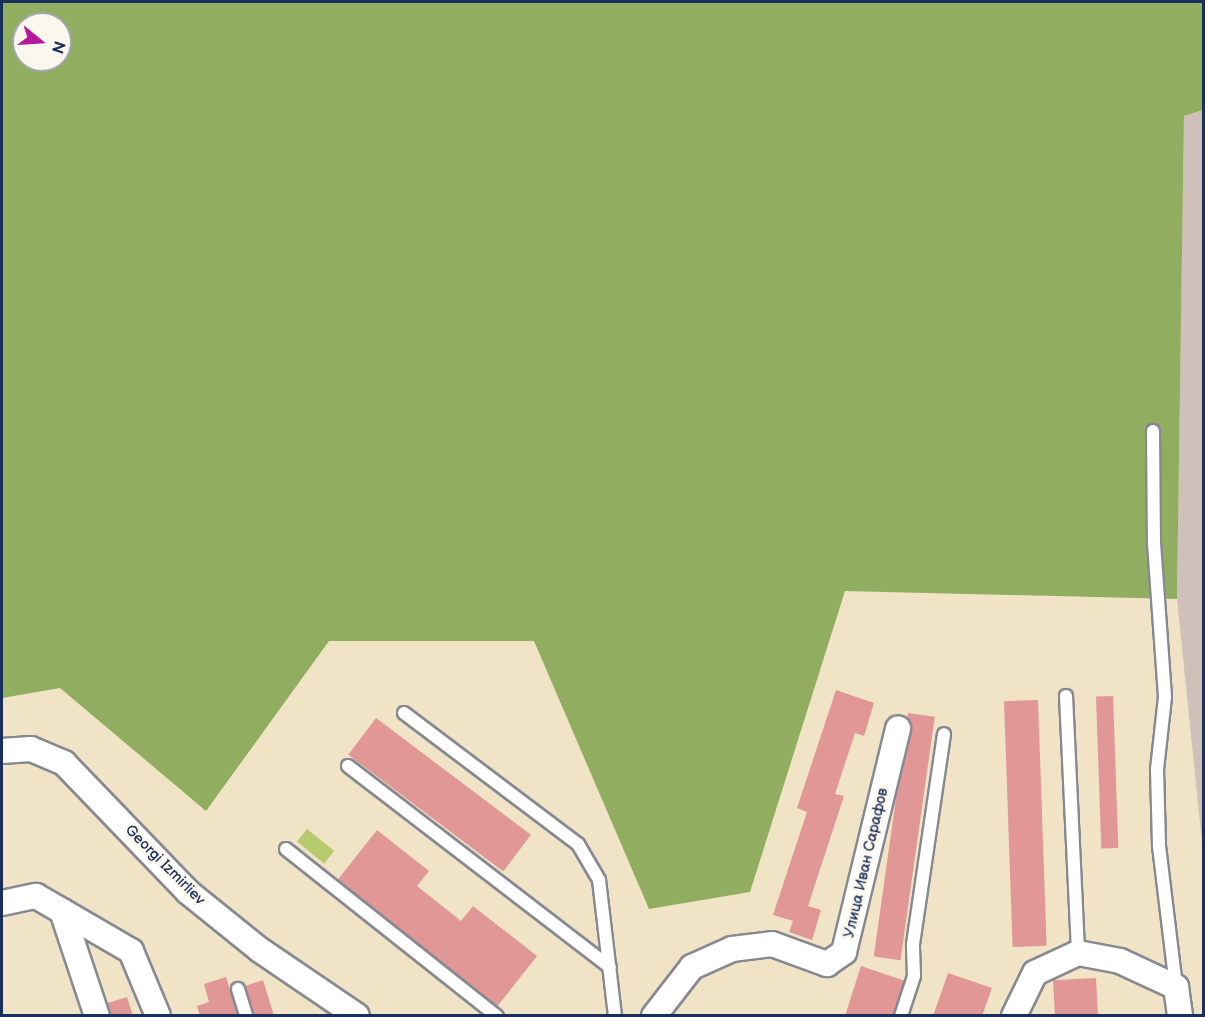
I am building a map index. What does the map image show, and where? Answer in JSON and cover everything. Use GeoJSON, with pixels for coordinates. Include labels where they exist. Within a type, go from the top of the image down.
{"type":"FeatureCollection","features":[{"type":"Feature","properties":{"kind":"street","name":"Улица Иван Сарафов"},"geometry":{"type":"LineString","coordinates":[[654,1016],[692,967],[732,949],[772,944],[827,964],[844,952],[898,728]]}},
{"type":"Feature","properties":{"kind":"street","name":"Georgi Izmirliev"},"geometry":{"type":"LineString","coordinates":[[2,751],[31,749],[64,763],[188,892],[260,950],[357,1016]]}},
{"type":"Feature","properties":{"kind":"street"},"geometry":{"type":"LineString","coordinates":[[2,903],[36,896],[131,951],[158,1016]]}},
{"type":"Feature","properties":{"kind":"street"},"geometry":{"type":"LineString","coordinates":[[62,911],[97,1016]]}},
{"type":"Feature","properties":{"kind":"street"},"geometry":{"type":"LineString","coordinates":[[1014,1016],[1035,973],[1078,953],[1120,961],[1176,987],[1180,1016]]}},
{"type":"Feature","properties":{"kind":"lane"},"geometry":{"type":"LineString","coordinates":[[1153,431],[1154,543],[1165,697],[1157,769],[1160,846],[1176,987]]}},
{"type":"Feature","properties":{"kind":"lane"},"geometry":{"type":"LineString","coordinates":[[1066,696],[1078,953]]}},
{"type":"Feature","properties":{"kind":"lane"},"geometry":{"type":"LineString","coordinates":[[404,713],[578,844],[599,880],[615,1016]]}},
{"type":"Feature","properties":{"kind":"lane"},"geometry":{"type":"LineString","coordinates":[[901,1016],[914,976],[913,944],[944,734]]}},
{"type":"Feature","properties":{"kind":"lane"},"geometry":{"type":"LineString","coordinates":[[348,766],[610,966]]}},
{"type":"Feature","properties":{"kind":"lane"},"geometry":{"type":"LineString","coordinates":[[286,849],[497,1016]]}},
{"type":"Feature","properties":{"kind":"lane"},"geometry":{"type":"LineString","coordinates":[[238,989],[246,1016]]}},
{"type":"Feature","properties":{"kind":"shaded area"},"geometry":{"type":"Polygon","coordinates":[[[1203,110],[1203,852],[1177,599],[1184,116],[1203,110]]]}},
{"type":"Feature","properties":{"kind":"green space"},"geometry":{"type":"Polygon","coordinates":[[[2,2],[1203,2],[1203,110],[1184,116],[1177,599],[845,591],[750,892],[649,909],[534,641],[329,641],[206,811],[60,688],[2,698],[2,2]]]}},
{"type":"Feature","properties":{"kind":"green space"},"geometry":{"type":"Polygon","coordinates":[[[307,829],[334,851],[324,863],[297,841],[307,829]]]}},
{"type":"Feature","properties":{"kind":"building"},"geometry":{"type":"Polygon","coordinates":[[[836,690],[874,703],[864,736],[855,733],[835,794],[844,796],[808,906],[821,910],[812,940],[789,932],[793,921],[773,915],[807,812],[797,808],[836,690]]]}},
{"type":"Feature","properties":{"kind":"building"},"geometry":{"type":"Polygon","coordinates":[[[1113,696],[1118,848],[1101,849],[1096,697],[1113,696]]]}},
{"type":"Feature","properties":{"kind":"building"},"geometry":{"type":"Polygon","coordinates":[[[1038,700],[1047,946],[1013,947],[1004,701],[1038,700]]]}},
{"type":"Feature","properties":{"kind":"building"},"geometry":{"type":"Polygon","coordinates":[[[908,713],[935,717],[901,960],[874,957],[908,713]]]}},
{"type":"Feature","properties":{"kind":"building"},"geometry":{"type":"Polygon","coordinates":[[[376,718],[531,835],[503,871],[348,755],[376,718]]]}},
{"type":"Feature","properties":{"kind":"building"},"geometry":{"type":"Polygon","coordinates":[[[377,830],[429,871],[417,886],[461,921],[473,906],[537,956],[496,1008],[336,882],[377,830]]]}},
{"type":"Feature","properties":{"kind":"building"},"geometry":{"type":"Polygon","coordinates":[[[861,966],[905,981],[894,1016],[845,1016],[861,966]]]}},
{"type":"Feature","properties":{"kind":"building"},"geometry":{"type":"Polygon","coordinates":[[[948,973],[992,988],[982,1016],[933,1016],[948,973]]]}},
{"type":"Feature","properties":{"kind":"building"},"geometry":{"type":"Polygon","coordinates":[[[226,977],[239,1016],[200,1016],[197,1006],[209,1002],[204,984],[226,977]]]}},
{"type":"Feature","properties":{"kind":"building"},"geometry":{"type":"Polygon","coordinates":[[[1096,978],[1098,1016],[1055,1016],[1053,980],[1096,978]]]}},
{"type":"Feature","properties":{"kind":"building"},"geometry":{"type":"Polygon","coordinates":[[[263,980],[274,1016],[255,1016],[245,986],[263,980]]]}},
{"type":"Feature","properties":{"kind":"building"},"geometry":{"type":"Polygon","coordinates":[[[127,997],[133,1016],[112,1016],[108,1003],[127,997]]]}}]}
